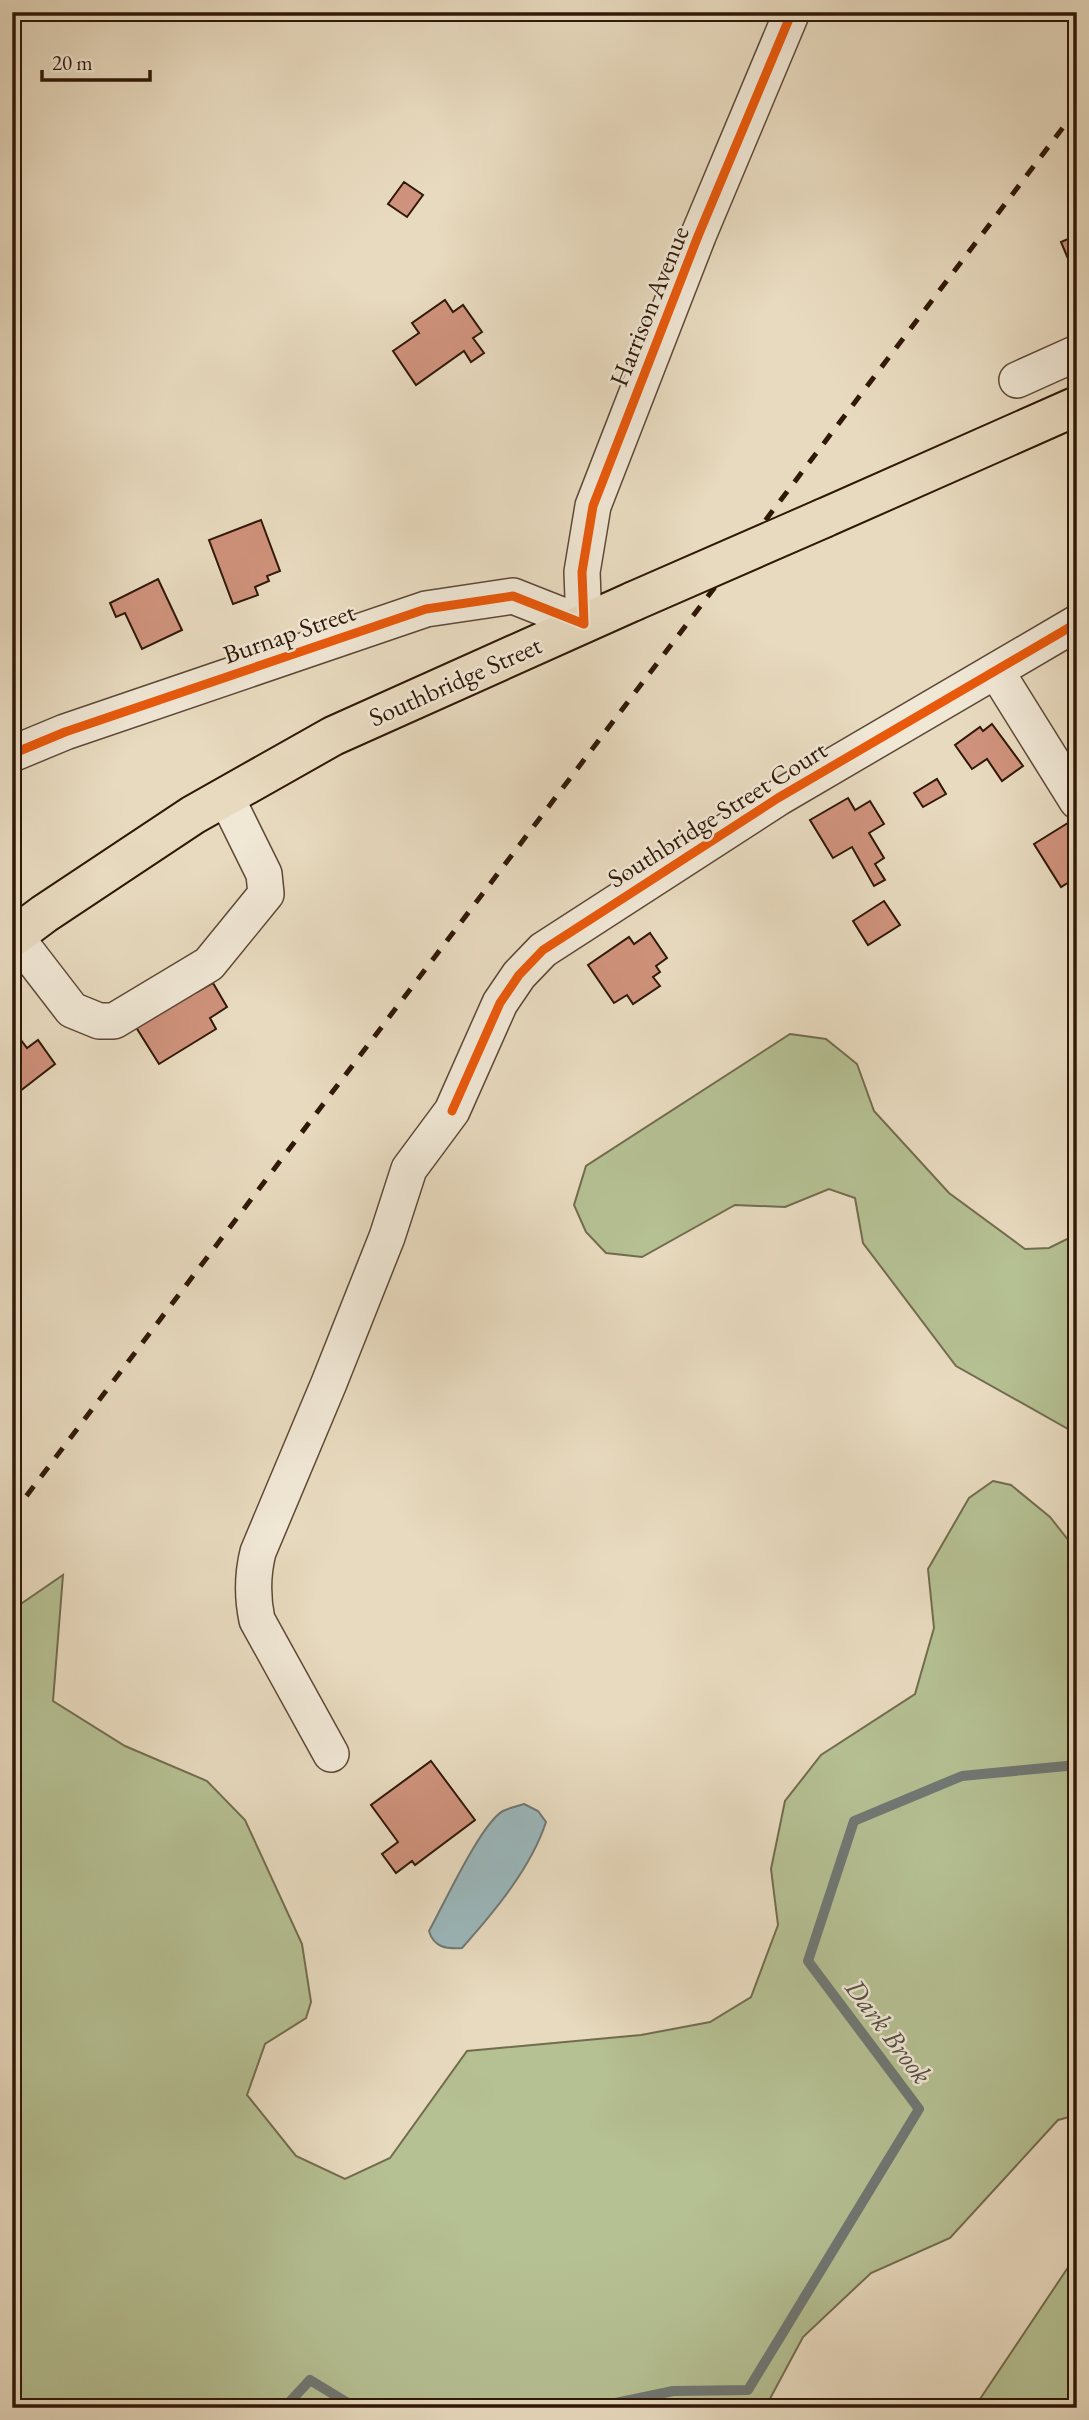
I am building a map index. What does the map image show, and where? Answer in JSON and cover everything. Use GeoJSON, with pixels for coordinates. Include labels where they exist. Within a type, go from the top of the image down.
{"type":"FeatureCollection","features":[{"type":"Feature","properties":{"kind":"main road","name":"Southbridge Street"},"geometry":{"type":"LineString","coordinates":[[14,937],[181,823],[333,736],[1077,406]]}},
{"type":"Feature","properties":{"kind":"street","name":"Harrison Avenue"},"geometry":{"type":"LineString","coordinates":[[584,624],[582,572],[593,506],[693,248],[792,12]]}},
{"type":"Feature","properties":{"kind":"street"},"geometry":{"type":"LineString","coordinates":[[1017,380],[1077,353]]}},
{"type":"Feature","properties":{"kind":"street","name":"Burnap Street"},"geometry":{"type":"LineString","coordinates":[[12,754],[65,733],[426,609],[513,596],[584,624]]}},
{"type":"Feature","properties":{"kind":"street","name":"Southbridge Street Court"},"geometry":{"type":"LineString","coordinates":[[331,1754],[257,1620],[252,1598],[257,1552],[334,1371],[387,1237],[409,1169],[452,1111],[500,1003],[519,975],[543,950],[778,798],[1077,623]]}},
{"type":"Feature","properties":{"kind":"street"},"geometry":{"type":"LineString","coordinates":[[996,671],[1077,801]]}},
{"type":"Feature","properties":{"kind":"street"},"geometry":{"type":"LineString","coordinates":[[14,937],[72,1010],[99,1021],[114,1021],[209,964],[266,894],[264,874],[226,797]]}},
{"type":"Feature","properties":{"kind":"green space"},"geometry":{"type":"Polygon","coordinates":[[[790,1034],[826,1039],[857,1064],[874,1111],[949,1193],[1025,1249],[1049,1248],[1077,1234],[1077,1434],[956,1366],[863,1243],[855,1198],[829,1189],[785,1207],[735,1205],[642,1257],[606,1253],[586,1232],[574,1205],[586,1166],[790,1034]]]}},
{"type":"Feature","properties":{"kind":"green space"},"geometry":{"type":"Polygon","coordinates":[[[993,1481],[1011,1485],[1050,1517],[1069,1541],[1077,1544],[1077,2115],[1058,2120],[950,2238],[871,2273],[803,2337],[765,2408],[12,2408],[12,1610],[63,1575],[53,1701],[125,1746],[207,1781],[245,1820],[302,1944],[311,2002],[306,2018],[265,2044],[247,2095],[296,2156],[345,2179],[390,2158],[467,2051],[641,2035],[710,2022],[751,1997],[778,1925],[771,1869],[785,1801],[821,1755],[915,1694],[934,1628],[928,1569],[969,1498],[993,1481]]]}},
{"type":"Feature","properties":{"kind":"green space"},"geometry":{"type":"Polygon","coordinates":[[[1077,2254],[1077,2408],[974,2408],[1077,2254]]]}},
{"type":"Feature","properties":{"kind":"water"},"geometry":{"type":"Polygon","coordinates":[[[524,1804],[538,1811],[546,1822],[521,1873],[462,1948],[446,1948],[438,1944],[429,1931],[484,1831],[503,1811],[524,1804]]]}},
{"type":"Feature","properties":{"kind":"building"},"geometry":{"type":"Polygon","coordinates":[[[404,182],[423,195],[407,217],[388,204],[404,182]]]}},
{"type":"Feature","properties":{"kind":"building"},"geometry":{"type":"Polygon","coordinates":[[[1077,235],[1077,280],[1061,242],[1077,235]]]}},
{"type":"Feature","properties":{"kind":"building"},"geometry":{"type":"Polygon","coordinates":[[[445,300],[453,312],[463,305],[482,332],[473,338],[484,353],[471,362],[464,351],[416,385],[393,351],[419,333],[412,323],[445,300]]]}},
{"type":"Feature","properties":{"kind":"building"},"geometry":{"type":"Polygon","coordinates":[[[261,520],[280,571],[267,576],[269,581],[255,587],[258,595],[233,604],[209,540],[261,520]]]}},
{"type":"Feature","properties":{"kind":"building"},"geometry":{"type":"Polygon","coordinates":[[[158,579],[182,630],[142,649],[125,613],[116,617],[110,603],[158,579]]]}},
{"type":"Feature","properties":{"kind":"building"},"geometry":{"type":"Polygon","coordinates":[[[992,724],[1023,766],[1002,781],[987,759],[972,769],[955,745],[980,727],[983,731],[992,724]]]}},
{"type":"Feature","properties":{"kind":"building"},"geometry":{"type":"Polygon","coordinates":[[[937,779],[946,794],[923,807],[914,793],[937,779]]]}},
{"type":"Feature","properties":{"kind":"building"},"geometry":{"type":"Polygon","coordinates":[[[848,798],[855,810],[870,801],[884,824],[869,833],[884,858],[875,864],[885,880],[874,886],[852,847],[833,858],[810,820],[848,798]]]}},
{"type":"Feature","properties":{"kind":"building"},"geometry":{"type":"Polygon","coordinates":[[[1071,821],[1077,830],[1077,877],[1061,887],[1034,844],[1071,821]]]}},
{"type":"Feature","properties":{"kind":"building"},"geometry":{"type":"Polygon","coordinates":[[[884,901],[900,925],[868,945],[853,921],[884,901]]]}},
{"type":"Feature","properties":{"kind":"building"},"geometry":{"type":"Polygon","coordinates":[[[650,933],[667,958],[656,966],[660,972],[653,977],[660,986],[633,1004],[627,995],[614,1003],[588,965],[629,937],[634,944],[650,933]]]}},
{"type":"Feature","properties":{"kind":"building"},"geometry":{"type":"Polygon","coordinates":[[[213,983],[227,1007],[210,1018],[216,1029],[159,1064],[134,1024],[194,987],[197,992],[213,983]]]}},
{"type":"Feature","properties":{"kind":"building"},"geometry":{"type":"Polygon","coordinates":[[[15,1032],[27,1048],[38,1040],[55,1064],[15,1095],[12,1092],[12,1033],[15,1032]]]}},
{"type":"Feature","properties":{"kind":"building"},"geometry":{"type":"Polygon","coordinates":[[[431,1761],[475,1820],[415,1865],[412,1861],[396,1873],[382,1854],[398,1842],[371,1805],[431,1761]]]}},
{"type":"Feature","properties":{"kind":"waterway","name":"Dark Brook"},"geometry":{"type":"LineString","coordinates":[[592,2408],[673,2391],[748,2390],[919,2109],[808,1961],[854,1821],[962,1776],[1077,1765]]}},
{"type":"Feature","properties":{"kind":"waterway","name":"Dark Brook"},"geometry":{"type":"LineString","coordinates":[[284,2408],[310,2380],[356,2408]]}},
{"type":"Feature","properties":{"kind":"railway"},"geometry":{"type":"LineString","coordinates":[[12,1515],[1077,109]]}},
{"type":"Feature","properties":{"kind":"cycle path"},"geometry":{"type":"LineString","coordinates":[[12,754],[65,732],[426,609],[513,596],[584,624],[582,572],[593,506],[698,236],[792,12]]}},
{"type":"Feature","properties":{"kind":"cycle path"},"geometry":{"type":"LineString","coordinates":[[452,1111],[500,1003],[519,975],[543,950],[778,798],[1077,623]]}}]}
